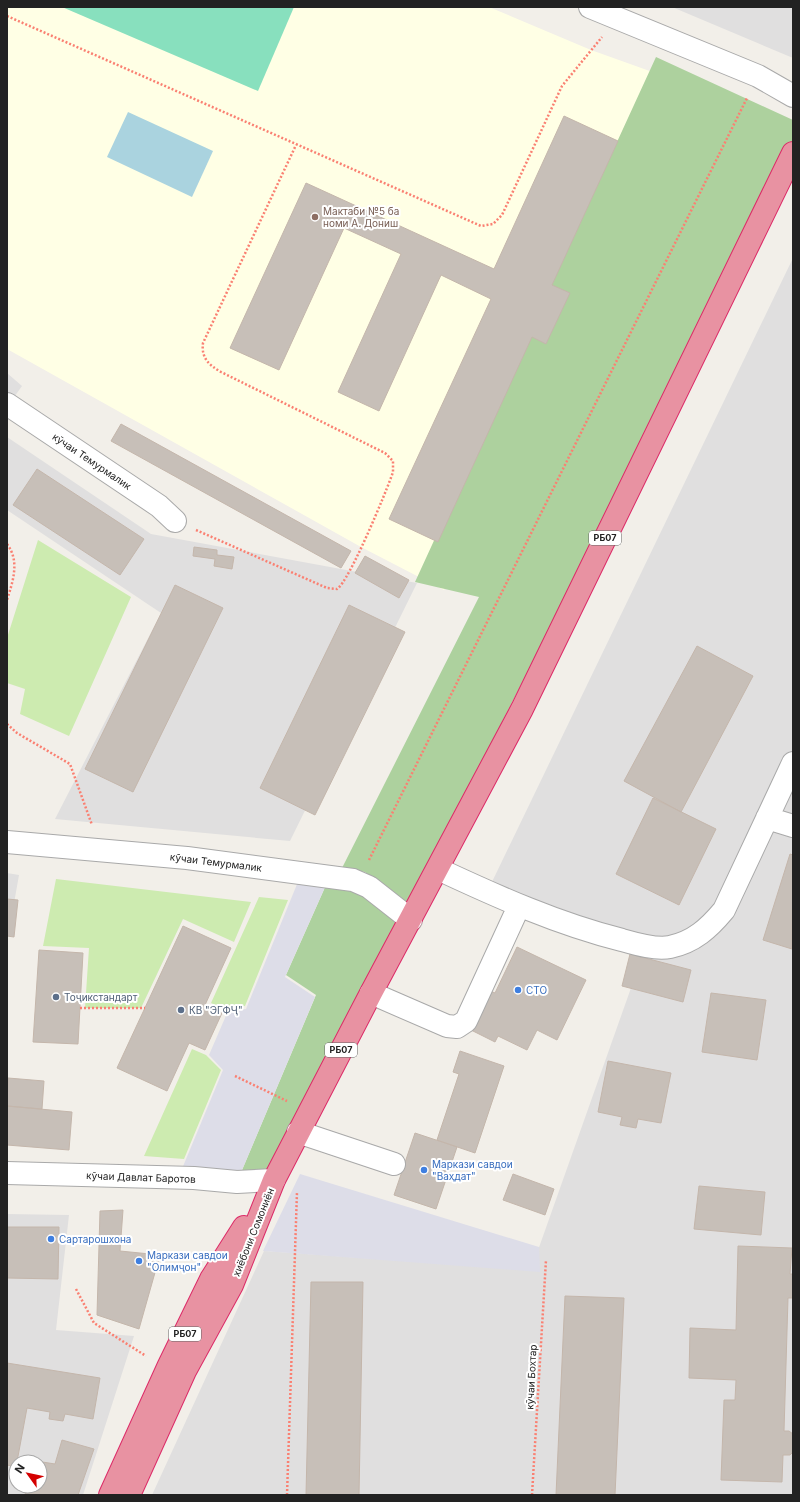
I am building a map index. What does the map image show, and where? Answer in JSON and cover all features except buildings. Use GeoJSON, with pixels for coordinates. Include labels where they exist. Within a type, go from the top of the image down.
{"type":"FeatureCollection","features":[{"type":"Feature","properties":{"kind":"highway","name":"РБ07"},"geometry":{"type":"LineString","coordinates":[[274,1180],[371,993],[522,709],[793,153]]}},
{"type":"Feature","properties":{"kind":"highway","name":"хиёбони Сомониён"},"geometry":{"type":"LineString","coordinates":[[110,1495],[169,1365],[211,1279],[274,1180]]}},
{"type":"Feature","properties":{"kind":"highway","name":"хиёбони Сомониён"},"geometry":{"type":"LineString","coordinates":[[129,1495],[185,1372],[232,1285],[274,1180]]}},
{"type":"Feature","properties":{"kind":"street"},"geometry":{"type":"LineString","coordinates":[[590,7],[758,76],[793,96]]}},
{"type":"Feature","properties":{"kind":"street","name":"кӯчаи Темурмалик"},"geometry":{"type":"LineString","coordinates":[[7,404],[159,506],[175,521]]}},
{"type":"Feature","properties":{"kind":"street"},"geometry":{"type":"LineString","coordinates":[[438,869],[518,906],[596,934],[640,945],[669,948],[688,942],[708,929],[724,910],[793,763]]}},
{"type":"Feature","properties":{"kind":"street"},"geometry":{"type":"LineString","coordinates":[[767,818],[793,826]]}},
{"type":"Feature","properties":{"kind":"street","name":"кӯчаи Темурмалик"},"geometry":{"type":"LineString","coordinates":[[7,842],[100,850],[286,870],[358,881],[369,887],[411,920]]}},
{"type":"Feature","properties":{"kind":"street"},"geometry":{"type":"LineString","coordinates":[[371,993],[447,1026],[457,1027],[466,1021],[518,906]]}},
{"type":"Feature","properties":{"kind":"street"},"geometry":{"type":"LineString","coordinates":[[298,1132],[394,1164]]}},
{"type":"Feature","properties":{"kind":"street","name":"кӯчаи Давлат Баротов"},"geometry":{"type":"LineString","coordinates":[[7,1173],[194,1178],[237,1182],[274,1180]]}},
{"type":"Feature","properties":{"kind":"path"},"geometry":{"type":"LineString","coordinates":[[7,16],[474,225],[488,226],[493,224],[505,209],[562,86],[617,18]]}},
{"type":"Feature","properties":{"kind":"path"},"geometry":{"type":"LineString","coordinates":[[358,881],[758,76]]}},
{"type":"Feature","properties":{"kind":"path"},"geometry":{"type":"LineString","coordinates":[[175,521],[327,588],[337,589],[344,582],[361,547],[393,472],[393,461],[385,453],[221,372],[209,364],[203,356],[203,343],[296,145]]}},
{"type":"Feature","properties":{"kind":"path"},"geometry":{"type":"LineString","coordinates":[[7,544],[11,549],[15,562],[13,578],[7,600]]}},
{"type":"Feature","properties":{"kind":"path"},"geometry":{"type":"LineString","coordinates":[[7,724],[17,733],[70,764],[100,850]]}},
{"type":"Feature","properties":{"kind":"path"},"geometry":{"type":"LineString","coordinates":[[80,1008],[145,1008]]}},
{"type":"Feature","properties":{"kind":"path"},"geometry":{"type":"LineString","coordinates":[[235,1076],[310,1112]]}},
{"type":"Feature","properties":{"kind":"path"},"geometry":{"type":"LineString","coordinates":[[287,1495],[297,1192]]}},
{"type":"Feature","properties":{"kind":"path","name":"кӯчаи Бохтар"},"geometry":{"type":"LineString","coordinates":[[532,1495],[546,1260]]}},
{"type":"Feature","properties":{"kind":"path"},"geometry":{"type":"LineString","coordinates":[[76,1289],[94,1322],[146,1356],[169,1365]]}},
{"type":"Feature","properties":{"kind":"shaded area","name":"Мактаби №5 ба номи А. Дониш"},"geometry":{"type":"Polygon","coordinates":[[[7,7],[489,7],[591,50],[686,84],[444,590],[361,547],[7,349],[7,7]]]}},
{"type":"Feature","properties":{"kind":"shaded area"},"geometry":{"type":"Polygon","coordinates":[[[672,7],[793,7],[793,58],[672,7]]]}},
{"type":"Feature","properties":{"kind":"shaded area"},"geometry":{"type":"Polygon","coordinates":[[[793,258],[793,1495],[152,1495],[264,1251],[531,1270],[648,940],[491,884],[793,258]]]}},
{"type":"Feature","properties":{"kind":"shaded area"},"geometry":{"type":"Polygon","coordinates":[[[7,373],[22,386],[7,407],[7,373]]]}},
{"type":"Feature","properties":{"kind":"shaded area"},"geometry":{"type":"Polygon","coordinates":[[[7,437],[151,534],[417,583],[290,841],[55,819],[161,613],[7,510],[7,437]]]}},
{"type":"Feature","properties":{"kind":"shaded area"},"geometry":{"type":"Polygon","coordinates":[[[302,872],[330,876],[285,977],[315,997],[237,1182],[179,1176],[223,1070],[209,1055],[228,1011],[246,1009],[302,872]]]}},
{"type":"Feature","properties":{"kind":"shaded area"},"geometry":{"type":"Polygon","coordinates":[[[7,873],[19,875],[7,943],[7,873]]]}},
{"type":"Feature","properties":{"kind":"shaded area"},"geometry":{"type":"Polygon","coordinates":[[[300,1174],[539,1247],[540,1272],[263,1251],[300,1174]]]}},
{"type":"Feature","properties":{"kind":"shaded area"},"geometry":{"type":"Polygon","coordinates":[[[7,1214],[69,1215],[56,1330],[134,1336],[83,1495],[7,1495],[7,1214]]]}},
{"type":"Feature","properties":{"kind":"green space"},"geometry":{"type":"Polygon","coordinates":[[[62,7],[294,7],[258,91],[62,7]]]}},
{"type":"Feature","properties":{"kind":"green space"},"geometry":{"type":"Polygon","coordinates":[[[656,57],[793,120],[793,144],[409,907],[365,872],[342,868],[479,597],[415,582],[656,57]]]}},
{"type":"Feature","properties":{"kind":"green space"},"geometry":{"type":"Polygon","coordinates":[[[38,540],[131,597],[69,736],[20,714],[25,689],[7,683],[7,638],[38,540]]]}},
{"type":"Feature","properties":{"kind":"green space"},"geometry":{"type":"Polygon","coordinates":[[[330,876],[411,920],[274,1180],[237,1182],[316,995],[286,975],[330,876]]]}},
{"type":"Feature","properties":{"kind":"green space"},"geometry":{"type":"Polygon","coordinates":[[[56,879],[251,902],[234,942],[183,919],[141,1008],[85,1008],[89,948],[43,946],[56,879]]]}},
{"type":"Feature","properties":{"kind":"green space"},"geometry":{"type":"Polygon","coordinates":[[[259,897],[288,900],[245,1006],[224,1009],[211,1003],[259,897]]]}},
{"type":"Feature","properties":{"kind":"green space"},"geometry":{"type":"Polygon","coordinates":[[[192,1049],[206,1055],[221,1070],[184,1159],[144,1156],[192,1049]]]}},
{"type":"Feature","properties":{"kind":"water"},"geometry":{"type":"Polygon","coordinates":[[[128,112],[213,151],[192,197],[107,157],[128,112]]]}},
{"type":"Feature","properties":{"kind":"place","name":"Мактаби №5 ба номи А. Дониш"},"geometry":{"type":"Point","coordinates":[315,217]}},
{"type":"Feature","properties":{"kind":"place","name":"СТО"},"geometry":{"type":"Point","coordinates":[518,990]}},
{"type":"Feature","properties":{"kind":"place","name":"Тоҷикстандарт"},"geometry":{"type":"Point","coordinates":[56,997]}},
{"type":"Feature","properties":{"kind":"place","name":"КВ \"ЭГФҶ\""},"geometry":{"type":"Point","coordinates":[181,1010]}},
{"type":"Feature","properties":{"kind":"place","name":"Маркази савдои \"Ваҳдат\""},"geometry":{"type":"Point","coordinates":[424,1170]}},
{"type":"Feature","properties":{"kind":"place","name":"Сартарошхона"},"geometry":{"type":"Point","coordinates":[51,1239]}},
{"type":"Feature","properties":{"kind":"place","name":"Маркази савдои \"Олимҷон\""},"geometry":{"type":"Point","coordinates":[139,1261]}}]}
